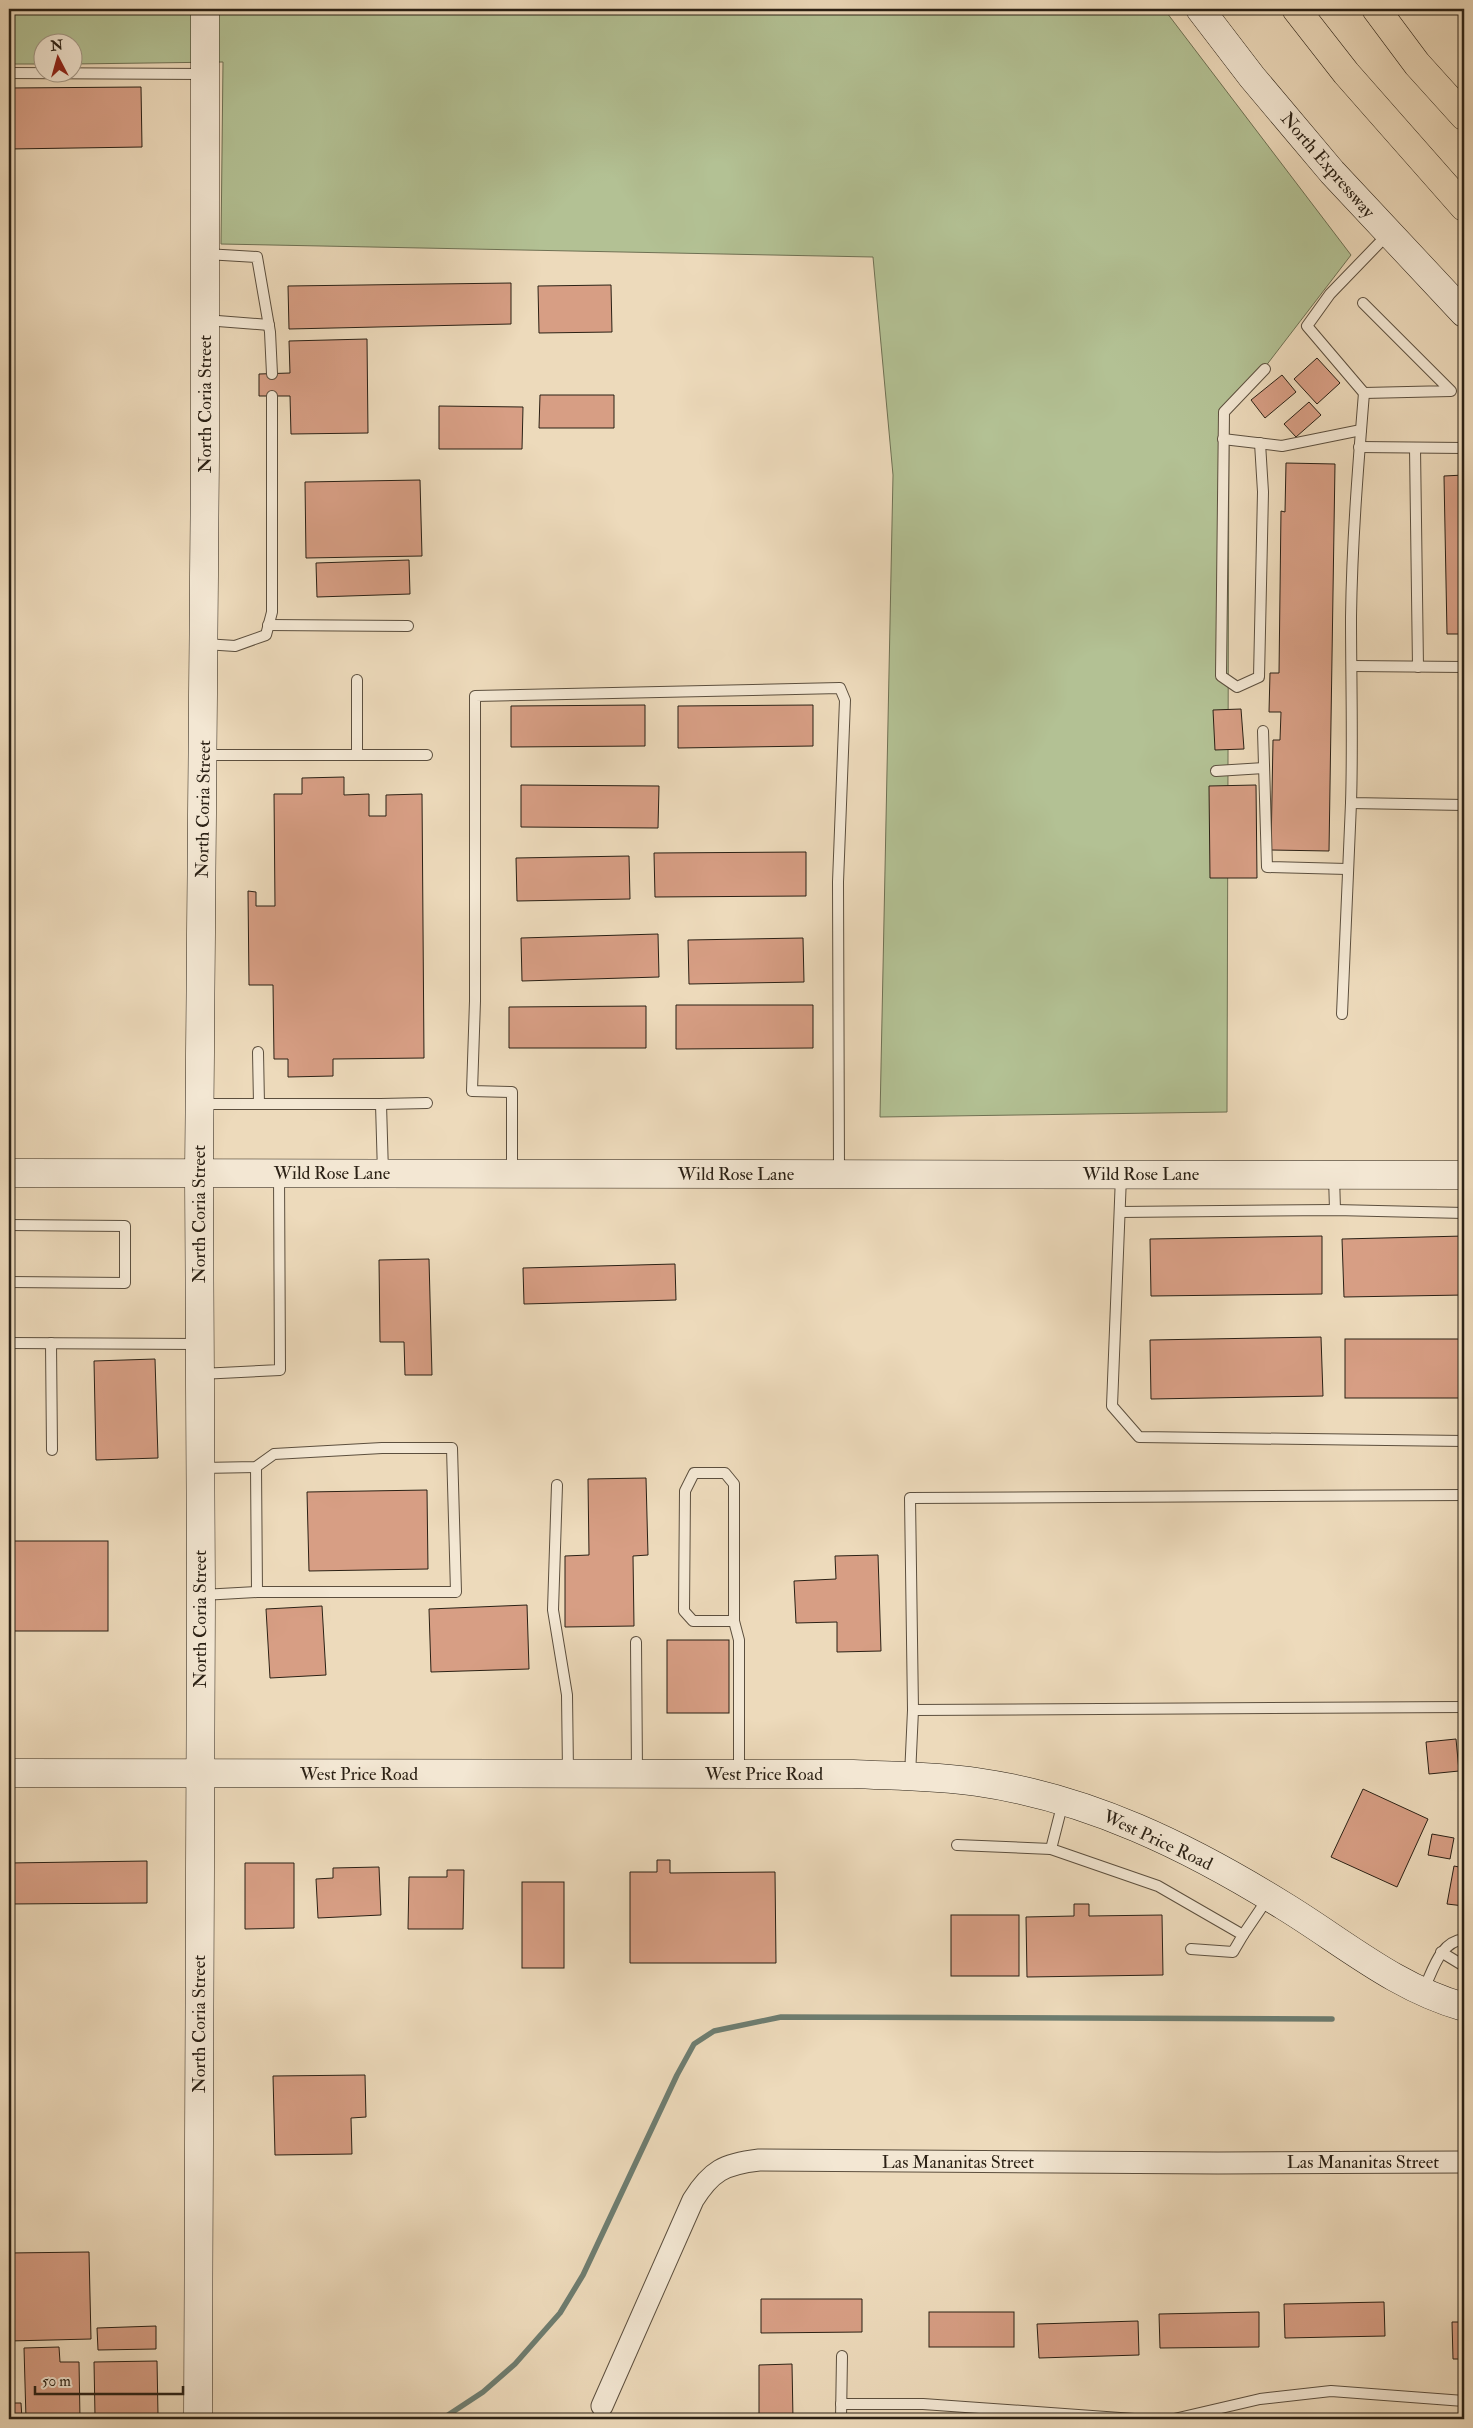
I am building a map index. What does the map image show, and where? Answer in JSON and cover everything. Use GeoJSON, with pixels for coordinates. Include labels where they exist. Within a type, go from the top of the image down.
{"type":"FeatureCollection","features":[{"type":"Feature","properties":{"kind":"highway"},"geometry":{"type":"LineString","coordinates":[[1296,9],[1346,73],[1464,207]]}},
{"type":"Feature","properties":{"kind":"highway"},"geometry":{"type":"LineString","coordinates":[[1376,9],[1417,64],[1464,116]]}},
{"type":"Feature","properties":{"kind":"street","name":"North Coria Street"},"geometry":{"type":"LineString","coordinates":[[198,2419],[201,1595],[199,1104],[204,644],[205,9]]}},
{"type":"Feature","properties":{"kind":"street","name":"North Expressway"},"geometry":{"type":"LineString","coordinates":[[1200,9],[1252,77],[1326,165],[1464,313]]}},
{"type":"Feature","properties":{"kind":"street","name":"Wild Rose Lane"},"geometry":{"type":"LineString","coordinates":[[9,1173],[1464,1175]]}},
{"type":"Feature","properties":{"kind":"street","name":"West Price Road"},"geometry":{"type":"LineString","coordinates":[[9,1773],[200,1775],[739,1774],[910,1777],[978,1782],[1063,1801],[1103,1813],[1149,1831],[1269,1897],[1368,1962],[1435,1999],[1464,2007]]}},
{"type":"Feature","properties":{"kind":"street","name":"Las Mananitas Street"},"geometry":{"type":"LineString","coordinates":[[602,2406],[693,2200],[704,2182],[719,2170],[737,2163],[758,2160],[1208,2163],[1464,2162]]}},
{"type":"Feature","properties":{"kind":"lane"},"geometry":{"type":"LineString","coordinates":[[9,73],[205,74]]}},
{"type":"Feature","properties":{"kind":"lane"},"geometry":{"type":"LineString","coordinates":[[1342,1014],[1350,803],[1352,616],[1359,448],[1364,393],[1307,326],[1330,294],[1389,233]]}},
{"type":"Feature","properties":{"kind":"lane"},"geometry":{"type":"LineString","coordinates":[[205,254],[257,257],[269,325],[272,374]]}},
{"type":"Feature","properties":{"kind":"lane"},"geometry":{"type":"LineString","coordinates":[[1362,302],[1451,391],[1364,393]]}},
{"type":"Feature","properties":{"kind":"lane"},"geometry":{"type":"LineString","coordinates":[[205,320],[269,325]]}},
{"type":"Feature","properties":{"kind":"lane"},"geometry":{"type":"LineString","coordinates":[[1260,443],[1263,492],[1259,677],[1237,687],[1221,676],[1224,412],[1265,369]]}},
{"type":"Feature","properties":{"kind":"lane"},"geometry":{"type":"LineString","coordinates":[[204,644],[235,646],[266,634],[272,612],[272,396]]}},
{"type":"Feature","properties":{"kind":"lane"},"geometry":{"type":"LineString","coordinates":[[1223,439],[1282,446],[1361,430]]}},
{"type":"Feature","properties":{"kind":"lane"},"geometry":{"type":"LineString","coordinates":[[1359,448],[1464,448]]}},
{"type":"Feature","properties":{"kind":"lane"},"geometry":{"type":"LineString","coordinates":[[1415,448],[1418,667]]}},
{"type":"Feature","properties":{"kind":"lane"},"geometry":{"type":"LineString","coordinates":[[268,625],[408,626]]}},
{"type":"Feature","properties":{"kind":"lane"},"geometry":{"type":"LineString","coordinates":[[1352,666],[1464,667]]}},
{"type":"Feature","properties":{"kind":"lane"},"geometry":{"type":"LineString","coordinates":[[357,755],[358,680]]}},
{"type":"Feature","properties":{"kind":"lane"},"geometry":{"type":"LineString","coordinates":[[512,1173],[512,1092],[472,1090],[475,1001],[475,696],[840,688],[845,700],[838,882],[838,1174]]}},
{"type":"Feature","properties":{"kind":"lane"},"geometry":{"type":"LineString","coordinates":[[1264,731],[1267,867],[1347,869]]}},
{"type":"Feature","properties":{"kind":"lane"},"geometry":{"type":"LineString","coordinates":[[203,755],[427,755]]}},
{"type":"Feature","properties":{"kind":"lane"},"geometry":{"type":"LineString","coordinates":[[1216,770],[1264,768]]}},
{"type":"Feature","properties":{"kind":"lane"},"geometry":{"type":"LineString","coordinates":[[1350,803],[1464,805]]}},
{"type":"Feature","properties":{"kind":"lane"},"geometry":{"type":"LineString","coordinates":[[258,1052],[259,1104]]}},
{"type":"Feature","properties":{"kind":"lane"},"geometry":{"type":"LineString","coordinates":[[199,1104],[427,1103]]}},
{"type":"Feature","properties":{"kind":"lane"},"geometry":{"type":"LineString","coordinates":[[381,1104],[382,1173]]}},
{"type":"Feature","properties":{"kind":"lane"},"geometry":{"type":"LineString","coordinates":[[199,1374],[280,1370],[280,1173]]}},
{"type":"Feature","properties":{"kind":"lane"},"geometry":{"type":"LineString","coordinates":[[1121,1174],[1112,1406],[1139,1437],[1464,1441]]}},
{"type":"Feature","properties":{"kind":"lane"},"geometry":{"type":"LineString","coordinates":[[1334,1174],[1335,1210]]}},
{"type":"Feature","properties":{"kind":"lane"},"geometry":{"type":"LineString","coordinates":[[1120,1212],[1335,1210],[1464,1213]]}},
{"type":"Feature","properties":{"kind":"lane"},"geometry":{"type":"LineString","coordinates":[[9,1225],[125,1226],[124,1283],[9,1282]]}},
{"type":"Feature","properties":{"kind":"lane"},"geometry":{"type":"LineString","coordinates":[[9,1343],[199,1344]]}},
{"type":"Feature","properties":{"kind":"lane"},"geometry":{"type":"LineString","coordinates":[[51,1343],[52,1450]]}},
{"type":"Feature","properties":{"kind":"lane"},"geometry":{"type":"LineString","coordinates":[[199,1468],[256,1467],[274,1454],[382,1448],[452,1448],[456,1592],[257,1592],[201,1595]]}},
{"type":"Feature","properties":{"kind":"lane"},"geometry":{"type":"LineString","coordinates":[[256,1467],[257,1592]]}},
{"type":"Feature","properties":{"kind":"lane"},"geometry":{"type":"LineString","coordinates":[[734,1621],[693,1621],[684,1611],[684,1491],[694,1473],[725,1473],[734,1484],[734,1621],[739,1640],[739,1774]]}},
{"type":"Feature","properties":{"kind":"lane"},"geometry":{"type":"LineString","coordinates":[[557,1485],[553,1610],[558,1646],[565,1670],[568,1773]]}},
{"type":"Feature","properties":{"kind":"lane"},"geometry":{"type":"LineString","coordinates":[[910,1777],[913,1710],[910,1498],[1464,1496]]}},
{"type":"Feature","properties":{"kind":"lane"},"geometry":{"type":"LineString","coordinates":[[636,1642],[637,1774]]}},
{"type":"Feature","properties":{"kind":"lane"},"geometry":{"type":"LineString","coordinates":[[913,1710],[1464,1707]]}},
{"type":"Feature","properties":{"kind":"lane"},"geometry":{"type":"LineString","coordinates":[[1051,1849],[1063,1801]]}},
{"type":"Feature","properties":{"kind":"lane"},"geometry":{"type":"LineString","coordinates":[[957,1844],[1051,1849],[1158,1886],[1243,1935]]}},
{"type":"Feature","properties":{"kind":"lane"},"geometry":{"type":"LineString","coordinates":[[1191,1949],[1233,1952],[1269,1897]]}},
{"type":"Feature","properties":{"kind":"lane"},"geometry":{"type":"LineString","coordinates":[[1423,1992],[1442,1952],[1453,1941],[1464,1939]]}},
{"type":"Feature","properties":{"kind":"lane"},"geometry":{"type":"LineString","coordinates":[[1442,1952],[1464,1966]]}},
{"type":"Feature","properties":{"kind":"lane"},"geometry":{"type":"LineString","coordinates":[[841,2419],[842,2356]]}},
{"type":"Feature","properties":{"kind":"lane"},"geometry":{"type":"LineString","coordinates":[[1174,2419],[1260,2399],[1331,2391],[1464,2401]]}},
{"type":"Feature","properties":{"kind":"lane"},"geometry":{"type":"LineString","coordinates":[[841,2404],[923,2404],[1134,2419]]}},
{"type":"Feature","properties":{"kind":"green space"},"geometry":{"type":"Polygon","coordinates":[[[9,9],[1164,9],[1351,255],[1229,414],[1227,1112],[880,1117],[893,475],[873,257],[221,244],[223,62],[82,64],[82,32],[32,32],[32,64],[9,64],[9,9]]]}},
{"type":"Feature","properties":{"kind":"building"},"geometry":{"type":"Polygon","coordinates":[[[141,87],[142,147],[9,149],[9,88],[141,87]]]}},
{"type":"Feature","properties":{"kind":"building"},"geometry":{"type":"Polygon","coordinates":[[[511,283],[511,324],[289,329],[288,286],[511,283]]]}},
{"type":"Feature","properties":{"kind":"building"},"geometry":{"type":"Polygon","coordinates":[[[611,285],[612,332],[539,333],[538,286],[611,285]]]}},
{"type":"Feature","properties":{"kind":"building"},"geometry":{"type":"Polygon","coordinates":[[[367,339],[368,433],[291,434],[290,396],[259,396],[259,374],[290,373],[289,341],[367,339]]]}},
{"type":"Feature","properties":{"kind":"building"},"geometry":{"type":"Polygon","coordinates":[[[1317,358],[1340,383],[1317,404],[1294,379],[1317,358]]]}},
{"type":"Feature","properties":{"kind":"building"},"geometry":{"type":"Polygon","coordinates":[[[1282,375],[1296,392],[1265,418],[1251,400],[1282,375]]]}},
{"type":"Feature","properties":{"kind":"building"},"geometry":{"type":"Polygon","coordinates":[[[540,395],[614,395],[614,428],[539,428],[540,395]]]}},
{"type":"Feature","properties":{"kind":"building"},"geometry":{"type":"Polygon","coordinates":[[[1309,402],[1321,415],[1296,437],[1284,424],[1309,402]]]}},
{"type":"Feature","properties":{"kind":"building"},"geometry":{"type":"Polygon","coordinates":[[[439,406],[523,407],[522,449],[439,449],[439,406]]]}},
{"type":"Feature","properties":{"kind":"building"},"geometry":{"type":"Polygon","coordinates":[[[1286,463],[1335,464],[1329,851],[1271,850],[1273,740],[1280,740],[1281,712],[1269,712],[1270,673],[1279,673],[1281,511],[1285,512],[1286,463]]]}},
{"type":"Feature","properties":{"kind":"building"},"geometry":{"type":"Polygon","coordinates":[[[1464,475],[1464,634],[1447,634],[1444,476],[1464,475]]]}},
{"type":"Feature","properties":{"kind":"building"},"geometry":{"type":"Polygon","coordinates":[[[420,480],[422,556],[306,558],[305,482],[420,480]]]}},
{"type":"Feature","properties":{"kind":"building"},"geometry":{"type":"Polygon","coordinates":[[[409,560],[410,594],[317,597],[316,563],[409,560]]]}},
{"type":"Feature","properties":{"kind":"building"},"geometry":{"type":"Polygon","coordinates":[[[645,705],[645,746],[511,747],[511,706],[645,705]]]}},
{"type":"Feature","properties":{"kind":"building"},"geometry":{"type":"Polygon","coordinates":[[[813,705],[813,746],[678,748],[678,706],[813,705]]]}},
{"type":"Feature","properties":{"kind":"building"},"geometry":{"type":"Polygon","coordinates":[[[1241,709],[1244,749],[1215,750],[1213,710],[1241,709]]]}},
{"type":"Feature","properties":{"kind":"building"},"geometry":{"type":"Polygon","coordinates":[[[344,777],[344,795],[369,794],[369,816],[386,816],[386,795],[422,794],[424,1058],[333,1059],[333,1076],[288,1077],[288,1059],[274,1059],[273,985],[249,985],[248,891],[256,892],[256,906],[275,906],[274,794],[302,794],[302,778],[344,777]]]}},
{"type":"Feature","properties":{"kind":"building"},"geometry":{"type":"Polygon","coordinates":[[[521,785],[659,786],[658,828],[521,827],[521,785]]]}},
{"type":"Feature","properties":{"kind":"building"},"geometry":{"type":"Polygon","coordinates":[[[1256,785],[1257,878],[1210,878],[1209,786],[1256,785]]]}},
{"type":"Feature","properties":{"kind":"building"},"geometry":{"type":"Polygon","coordinates":[[[806,852],[806,896],[655,897],[654,853],[806,852]]]}},
{"type":"Feature","properties":{"kind":"building"},"geometry":{"type":"Polygon","coordinates":[[[629,856],[630,899],[517,901],[516,858],[629,856]]]}},
{"type":"Feature","properties":{"kind":"building"},"geometry":{"type":"Polygon","coordinates":[[[658,934],[659,977],[522,981],[521,938],[658,934]]]}},
{"type":"Feature","properties":{"kind":"building"},"geometry":{"type":"Polygon","coordinates":[[[803,938],[804,982],[689,984],[688,940],[803,938]]]}},
{"type":"Feature","properties":{"kind":"building"},"geometry":{"type":"Polygon","coordinates":[[[676,1005],[813,1005],[813,1048],[676,1049],[676,1005]]]}},
{"type":"Feature","properties":{"kind":"building"},"geometry":{"type":"Polygon","coordinates":[[[646,1006],[646,1048],[509,1048],[509,1007],[646,1006]]]}},
{"type":"Feature","properties":{"kind":"building"},"geometry":{"type":"Polygon","coordinates":[[[1322,1236],[1322,1294],[1151,1296],[1150,1239],[1322,1236]]]}},
{"type":"Feature","properties":{"kind":"building"},"geometry":{"type":"Polygon","coordinates":[[[1464,1236],[1464,1295],[1344,1297],[1342,1239],[1464,1236]]]}},
{"type":"Feature","properties":{"kind":"building"},"geometry":{"type":"Polygon","coordinates":[[[429,1259],[432,1375],[405,1375],[404,1342],[380,1342],[379,1260],[429,1259]]]}},
{"type":"Feature","properties":{"kind":"building"},"geometry":{"type":"Polygon","coordinates":[[[675,1264],[676,1300],[524,1304],[523,1268],[675,1264]]]}},
{"type":"Feature","properties":{"kind":"building"},"geometry":{"type":"Polygon","coordinates":[[[1321,1337],[1323,1396],[1151,1399],[1150,1340],[1321,1337]]]}},
{"type":"Feature","properties":{"kind":"building"},"geometry":{"type":"Polygon","coordinates":[[[1345,1339],[1464,1339],[1464,1398],[1345,1398],[1345,1339]]]}},
{"type":"Feature","properties":{"kind":"building"},"geometry":{"type":"Polygon","coordinates":[[[155,1359],[158,1458],[96,1460],[94,1361],[155,1359]]]}},
{"type":"Feature","properties":{"kind":"building"},"geometry":{"type":"Polygon","coordinates":[[[646,1478],[648,1555],[633,1556],[634,1626],[565,1627],[565,1556],[589,1555],[588,1479],[646,1478]]]}},
{"type":"Feature","properties":{"kind":"building"},"geometry":{"type":"Polygon","coordinates":[[[427,1490],[428,1569],[309,1571],[307,1492],[427,1490]]]}},
{"type":"Feature","properties":{"kind":"building"},"geometry":{"type":"Polygon","coordinates":[[[9,1541],[108,1541],[108,1631],[9,1631],[9,1541]]]}},
{"type":"Feature","properties":{"kind":"building"},"geometry":{"type":"Polygon","coordinates":[[[878,1555],[881,1651],[837,1652],[837,1622],[796,1623],[794,1581],[836,1579],[835,1556],[878,1555]]]}},
{"type":"Feature","properties":{"kind":"building"},"geometry":{"type":"Polygon","coordinates":[[[527,1605],[529,1669],[431,1672],[429,1609],[527,1605]]]}},
{"type":"Feature","properties":{"kind":"building"},"geometry":{"type":"Polygon","coordinates":[[[322,1606],[326,1675],[270,1678],[266,1609],[322,1606]]]}},
{"type":"Feature","properties":{"kind":"building"},"geometry":{"type":"Polygon","coordinates":[[[667,1640],[729,1640],[729,1713],[667,1713],[667,1640]]]}},
{"type":"Feature","properties":{"kind":"building"},"geometry":{"type":"Polygon","coordinates":[[[1456,1739],[1459,1771],[1429,1774],[1426,1742],[1456,1739]]]}},
{"type":"Feature","properties":{"kind":"building"},"geometry":{"type":"Polygon","coordinates":[[[1363,1789],[1428,1819],[1397,1887],[1331,1857],[1363,1789]]]}},
{"type":"Feature","properties":{"kind":"building"},"geometry":{"type":"Polygon","coordinates":[[[1432,1834],[1454,1838],[1450,1859],[1428,1855],[1432,1834]]]}},
{"type":"Feature","properties":{"kind":"building"},"geometry":{"type":"Polygon","coordinates":[[[657,1860],[670,1860],[670,1873],[775,1872],[776,1963],[630,1963],[630,1872],[657,1872],[657,1860]]]}},
{"type":"Feature","properties":{"kind":"building"},"geometry":{"type":"Polygon","coordinates":[[[147,1861],[147,1903],[9,1904],[9,1863],[147,1861]]]}},
{"type":"Feature","properties":{"kind":"building"},"geometry":{"type":"Polygon","coordinates":[[[245,1863],[294,1863],[294,1928],[245,1929],[245,1863]]]}},
{"type":"Feature","properties":{"kind":"building"},"geometry":{"type":"Polygon","coordinates":[[[1454,1866],[1464,1868],[1464,1906],[1447,1904],[1454,1866]]]}},
{"type":"Feature","properties":{"kind":"building"},"geometry":{"type":"Polygon","coordinates":[[[379,1867],[381,1915],[318,1918],[316,1879],[333,1878],[333,1868],[379,1867]]]}},
{"type":"Feature","properties":{"kind":"building"},"geometry":{"type":"Polygon","coordinates":[[[447,1870],[464,1870],[463,1929],[408,1929],[409,1877],[447,1877],[447,1870]]]}},
{"type":"Feature","properties":{"kind":"building"},"geometry":{"type":"Polygon","coordinates":[[[522,1882],[564,1882],[564,1968],[522,1968],[522,1882]]]}},
{"type":"Feature","properties":{"kind":"building"},"geometry":{"type":"Polygon","coordinates":[[[1074,1904],[1089,1904],[1089,1916],[1162,1915],[1163,1975],[1027,1977],[1026,1917],[1074,1916],[1074,1904]]]}},
{"type":"Feature","properties":{"kind":"building"},"geometry":{"type":"Polygon","coordinates":[[[951,1915],[1019,1915],[1019,1976],[951,1976],[951,1915]]]}},
{"type":"Feature","properties":{"kind":"building"},"geometry":{"type":"Polygon","coordinates":[[[365,2075],[366,2117],[351,2118],[352,2154],[275,2155],[273,2076],[365,2075]]]}},
{"type":"Feature","properties":{"kind":"building"},"geometry":{"type":"Polygon","coordinates":[[[89,2252],[91,2339],[9,2341],[9,2253],[89,2252]]]}},
{"type":"Feature","properties":{"kind":"building"},"geometry":{"type":"Polygon","coordinates":[[[761,2299],[862,2299],[862,2332],[761,2333],[761,2299]]]}},
{"type":"Feature","properties":{"kind":"building"},"geometry":{"type":"Polygon","coordinates":[[[1384,2302],[1385,2336],[1285,2338],[1284,2304],[1384,2302]]]}},
{"type":"Feature","properties":{"kind":"building"},"geometry":{"type":"Polygon","coordinates":[[[929,2312],[1014,2312],[1014,2347],[929,2347],[929,2312]]]}},
{"type":"Feature","properties":{"kind":"building"},"geometry":{"type":"Polygon","coordinates":[[[1259,2312],[1259,2347],[1160,2348],[1159,2314],[1259,2312]]]}},
{"type":"Feature","properties":{"kind":"building"},"geometry":{"type":"Polygon","coordinates":[[[1138,2321],[1139,2355],[1039,2358],[1037,2324],[1138,2321]]]}},
{"type":"Feature","properties":{"kind":"building"},"geometry":{"type":"Polygon","coordinates":[[[1452,2322],[1464,2322],[1464,2359],[1453,2359],[1452,2322]]]}},
{"type":"Feature","properties":{"kind":"building"},"geometry":{"type":"Polygon","coordinates":[[[156,2326],[156,2349],[98,2350],[97,2328],[156,2326]]]}},
{"type":"Feature","properties":{"kind":"building"},"geometry":{"type":"Polygon","coordinates":[[[59,2347],[60,2362],[79,2362],[80,2419],[26,2419],[24,2348],[59,2347]]]}},
{"type":"Feature","properties":{"kind":"building"},"geometry":{"type":"Polygon","coordinates":[[[157,2361],[158,2415],[95,2416],[94,2362],[157,2361]]]}},
{"type":"Feature","properties":{"kind":"building"},"geometry":{"type":"Polygon","coordinates":[[[792,2364],[793,2419],[759,2419],[759,2365],[792,2364]]]}},
{"type":"Feature","properties":{"kind":"building"},"geometry":{"type":"Polygon","coordinates":[[[9,2403],[21,2403],[22,2419],[9,2419],[9,2403]]]}},
{"type":"Feature","properties":{"kind":"waterway"},"geometry":{"type":"LineString","coordinates":[[442,2419],[483,2392],[515,2364],[560,2313],[583,2275],[677,2075],[694,2044],[714,2031],[781,2017],[1332,2019]]}}]}
